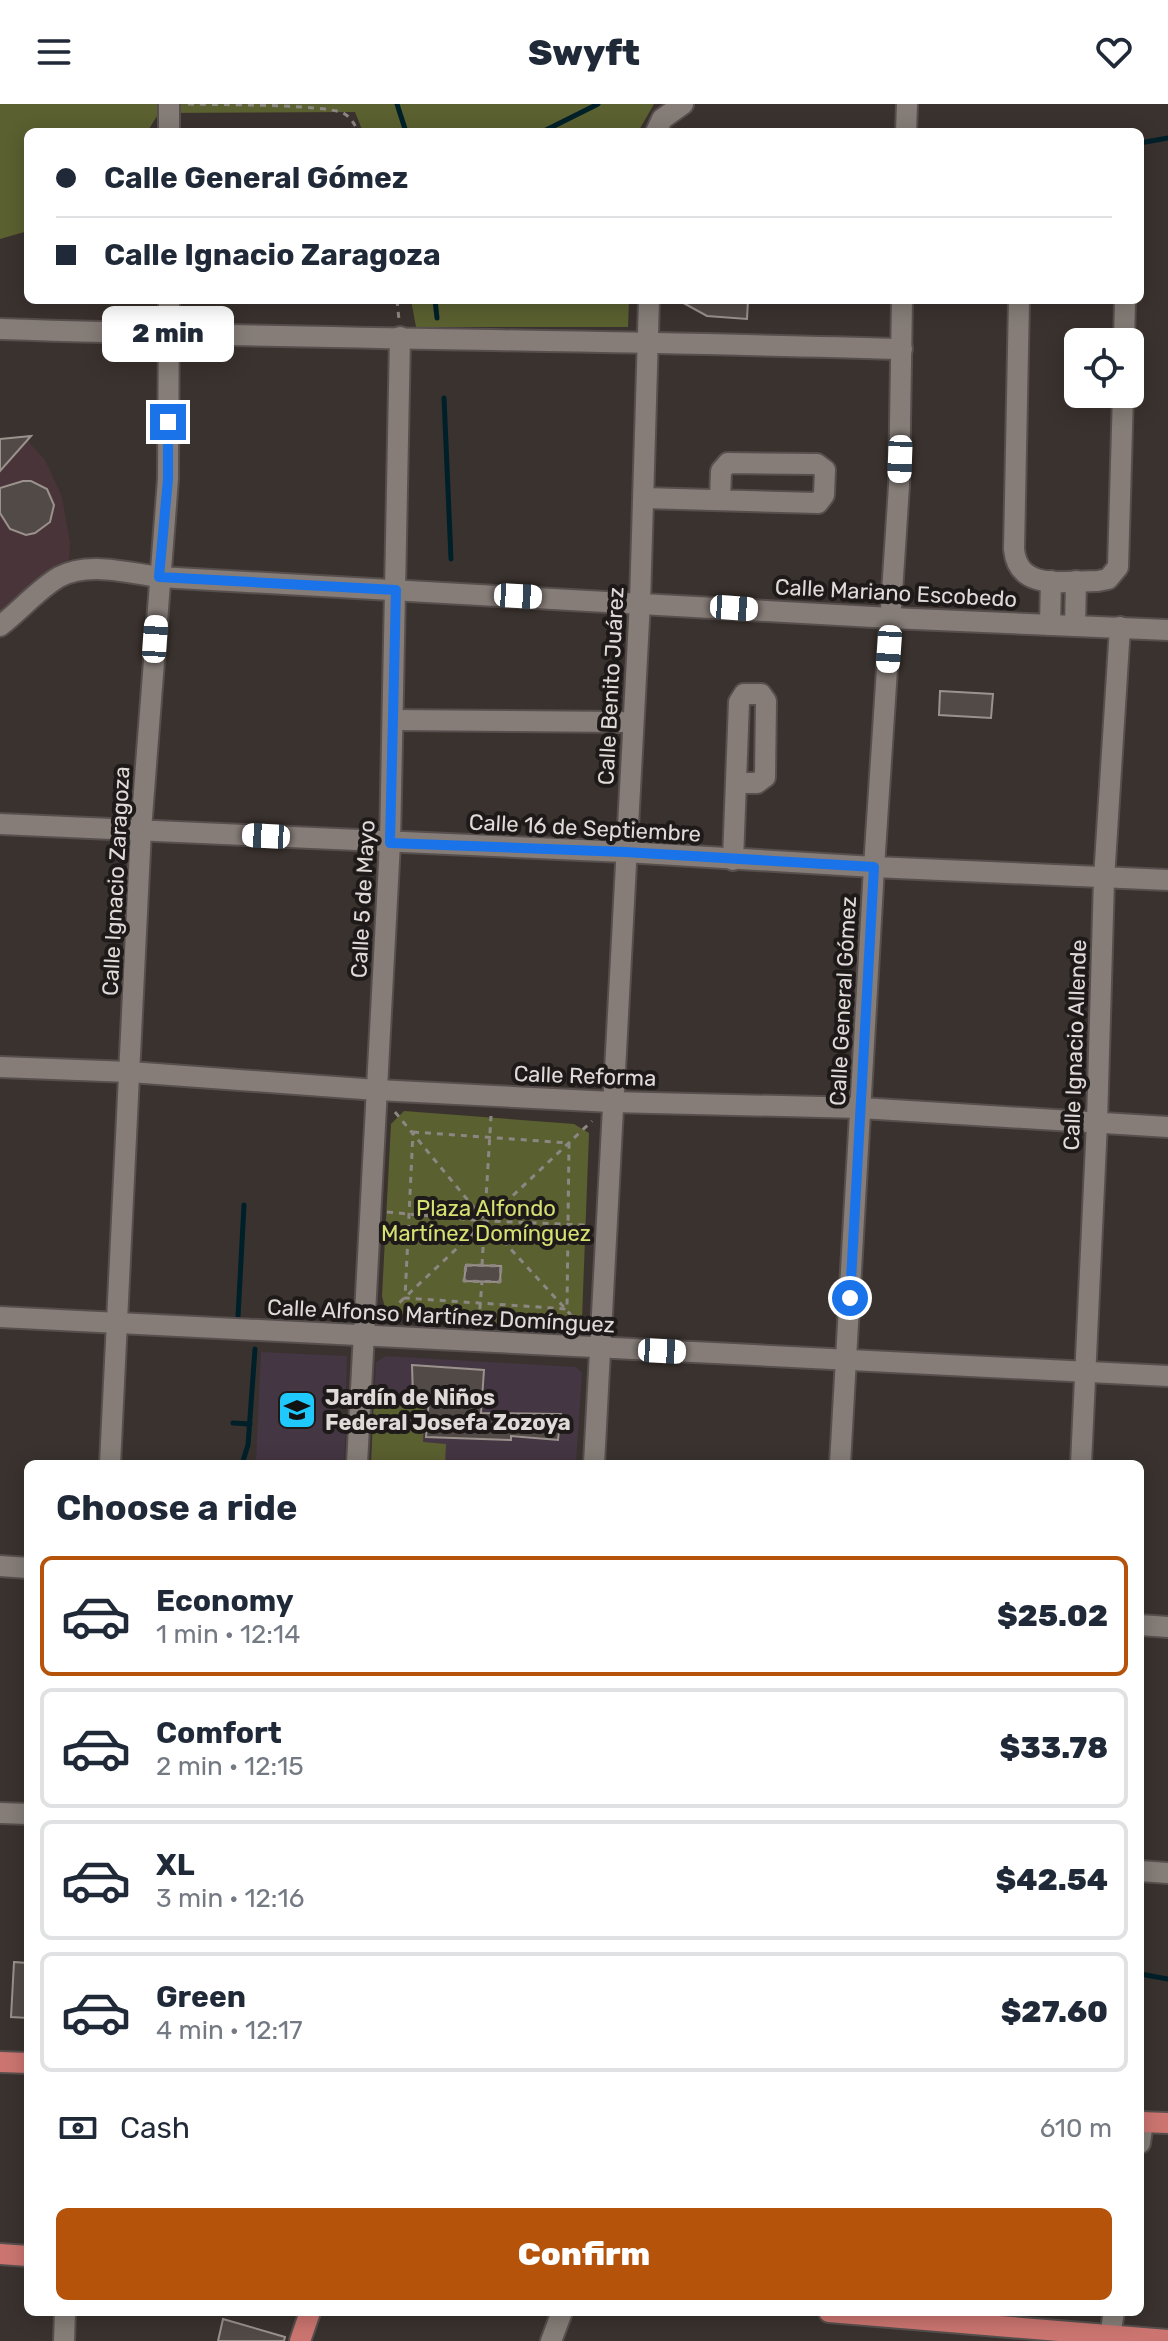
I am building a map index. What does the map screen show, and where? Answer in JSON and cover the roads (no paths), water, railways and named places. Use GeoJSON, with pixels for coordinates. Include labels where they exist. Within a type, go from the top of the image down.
{"type":"FeatureCollection","features":[{"type":"Feature","properties":{"kind":"main road"},"geometry":{"type":"LineString","coordinates":[[0,2062],[24,2063]]}},
{"type":"Feature","properties":{"kind":"main road"},"geometry":{"type":"LineString","coordinates":[[1144,2122],[1168,2123]]}},
{"type":"Feature","properties":{"kind":"main road"},"geometry":{"type":"LineString","coordinates":[[0,2254],[24,2256]]}},
{"type":"Feature","properties":{"kind":"main road"},"geometry":{"type":"LineString","coordinates":[[300,2341],[309,2316]]}},
{"type":"Feature","properties":{"kind":"main road"},"geometry":{"type":"LineString","coordinates":[[888,2316],[1110,2338],[1168,2340]]}},
{"type":"Feature","properties":{"kind":"street"},"geometry":{"type":"LineString","coordinates":[[169,104],[169,128]]}},
{"type":"Feature","properties":{"kind":"street"},"geometry":{"type":"LineString","coordinates":[[658,128],[662,119],[683,104]]}},
{"type":"Feature","properties":{"kind":"street"},"geometry":{"type":"LineString","coordinates":[[906,128],[907,104]]}},
{"type":"Feature","properties":{"kind":"street","name":"Calle Ignacio Zaragoza"},"geometry":{"type":"LineString","coordinates":[[110,1460],[141,830],[168,479],[169,304]]}},
{"type":"Feature","properties":{"kind":"street","name":"Calle Benito Juárez"},"geometry":{"type":"LineString","coordinates":[[594,1460],[640,602],[649,304]]}},
{"type":"Feature","properties":{"kind":"street","name":"Calle General Gómez"},"geometry":{"type":"LineString","coordinates":[[840,1460],[899,486],[902,304]]}},
{"type":"Feature","properties":{"kind":"street"},"geometry":{"type":"LineString","coordinates":[[1019,304],[1015,559],[1019,569],[1031,579],[1108,579],[1118,567],[1123,408]]}},
{"type":"Feature","properties":{"kind":"street"},"geometry":{"type":"LineString","coordinates":[[1124,328],[1125,304]]}},
{"type":"Feature","properties":{"kind":"street"},"geometry":{"type":"LineString","coordinates":[[0,329],[902,349]]}},
{"type":"Feature","properties":{"kind":"street","name":"Calle 5 de Mayo"},"geometry":{"type":"LineString","coordinates":[[357,1460],[390,843],[400,337]]}},
{"type":"Feature","properties":{"kind":"street"},"geometry":{"type":"LineString","coordinates":[[644,498],[818,503],[824,495],[825,470],[817,464],[728,463],[721,471],[720,500]]}},
{"type":"Feature","properties":{"kind":"street","name":"Calle Mariano Escobedo"},"geometry":{"type":"LineString","coordinates":[[0,626],[59,578],[94,569],[159,577],[891,618],[1168,630]]}},
{"type":"Feature","properties":{"kind":"street"},"geometry":{"type":"LineString","coordinates":[[1050,625],[1051,581]]}},
{"type":"Feature","properties":{"kind":"street"},"geometry":{"type":"LineString","coordinates":[[1075,626],[1076,581]]}},
{"type":"Feature","properties":{"kind":"street","name":"Calle Ignacio Allende"},"geometry":{"type":"LineString","coordinates":[[1081,1460],[1097,1122],[1104,879],[1120,627]]}},
{"type":"Feature","properties":{"kind":"street"},"geometry":{"type":"LineString","coordinates":[[394,720],[622,722]]}},
{"type":"Feature","properties":{"kind":"street"},"geometry":{"type":"LineString","coordinates":[[733,860],[737,783]]}},
{"type":"Feature","properties":{"kind":"street","name":"Calle 16 de Septiembre"},"geometry":{"type":"LineString","coordinates":[[0,824],[1168,880]]}},
{"type":"Feature","properties":{"kind":"street","name":"Calle Reforma"},"geometry":{"type":"LineString","coordinates":[[0,1067],[130,1072],[492,1096],[861,1108],[1168,1127]]}},
{"type":"Feature","properties":{"kind":"street","name":"Calle Alfonso Martínez Domínguez"},"geometry":{"type":"LineString","coordinates":[[0,1317],[1168,1376]]}},
{"type":"Feature","properties":{"kind":"street"},"geometry":{"type":"LineString","coordinates":[[0,1566],[24,1568]]}},
{"type":"Feature","properties":{"kind":"street"},"geometry":{"type":"LineString","coordinates":[[1144,1625],[1168,1627]]}},
{"type":"Feature","properties":{"kind":"street"},"geometry":{"type":"LineString","coordinates":[[0,1813],[24,1814]]}},
{"type":"Feature","properties":{"kind":"street"},"geometry":{"type":"LineString","coordinates":[[1144,1871],[1168,1873]]}},
{"type":"Feature","properties":{"kind":"street"},"geometry":{"type":"LineString","coordinates":[[64,2341],[65,2316]]}},
{"type":"Feature","properties":{"kind":"street"},"geometry":{"type":"LineString","coordinates":[[551,2341],[560,2316]]}},
{"type":"Feature","properties":{"kind":"street"},"geometry":{"type":"LineString","coordinates":[[1110,2338],[1113,2316]]}},
{"type":"Feature","properties":{"kind":"waterway"},"geometry":{"type":"LineString","coordinates":[[397,104],[405,128]]}},
{"type":"Feature","properties":{"kind":"waterway"},"geometry":{"type":"LineString","coordinates":[[550,128],[598,104]]}},
{"type":"Feature","properties":{"kind":"waterway"},"geometry":{"type":"LineString","coordinates":[[1144,142],[1168,138]]}},
{"type":"Feature","properties":{"kind":"waterway"},"geometry":{"type":"LineString","coordinates":[[435,304],[437,318]]}},
{"type":"Feature","properties":{"kind":"waterway"},"geometry":{"type":"LineString","coordinates":[[444,398],[451,559]]}},
{"type":"Feature","properties":{"kind":"waterway"},"geometry":{"type":"LineString","coordinates":[[238,1317],[244,1205]]}},
{"type":"Feature","properties":{"kind":"waterway"},"geometry":{"type":"LineString","coordinates":[[243,1460],[248,1445],[255,1349]]}},
{"type":"Feature","properties":{"kind":"waterway"},"geometry":{"type":"LineString","coordinates":[[233,1423],[250,1424]]}},
{"type":"Feature","properties":{"kind":"waterway"},"geometry":{"type":"LineString","coordinates":[[1144,1975],[1168,1979]]}},
{"type":"Feature","properties":{"kind":"place","name":"Jardín de Niños Federal Josefa Zozoya"},"geometry":{"type":"Point","coordinates":[297,1410]}},
{"type":"Feature","properties":{"kind":"park label","name":"Plaza Alfondo Martínez Domínguez"},"geometry":{"type":"Point","coordinates":[486,1220]}}]}
